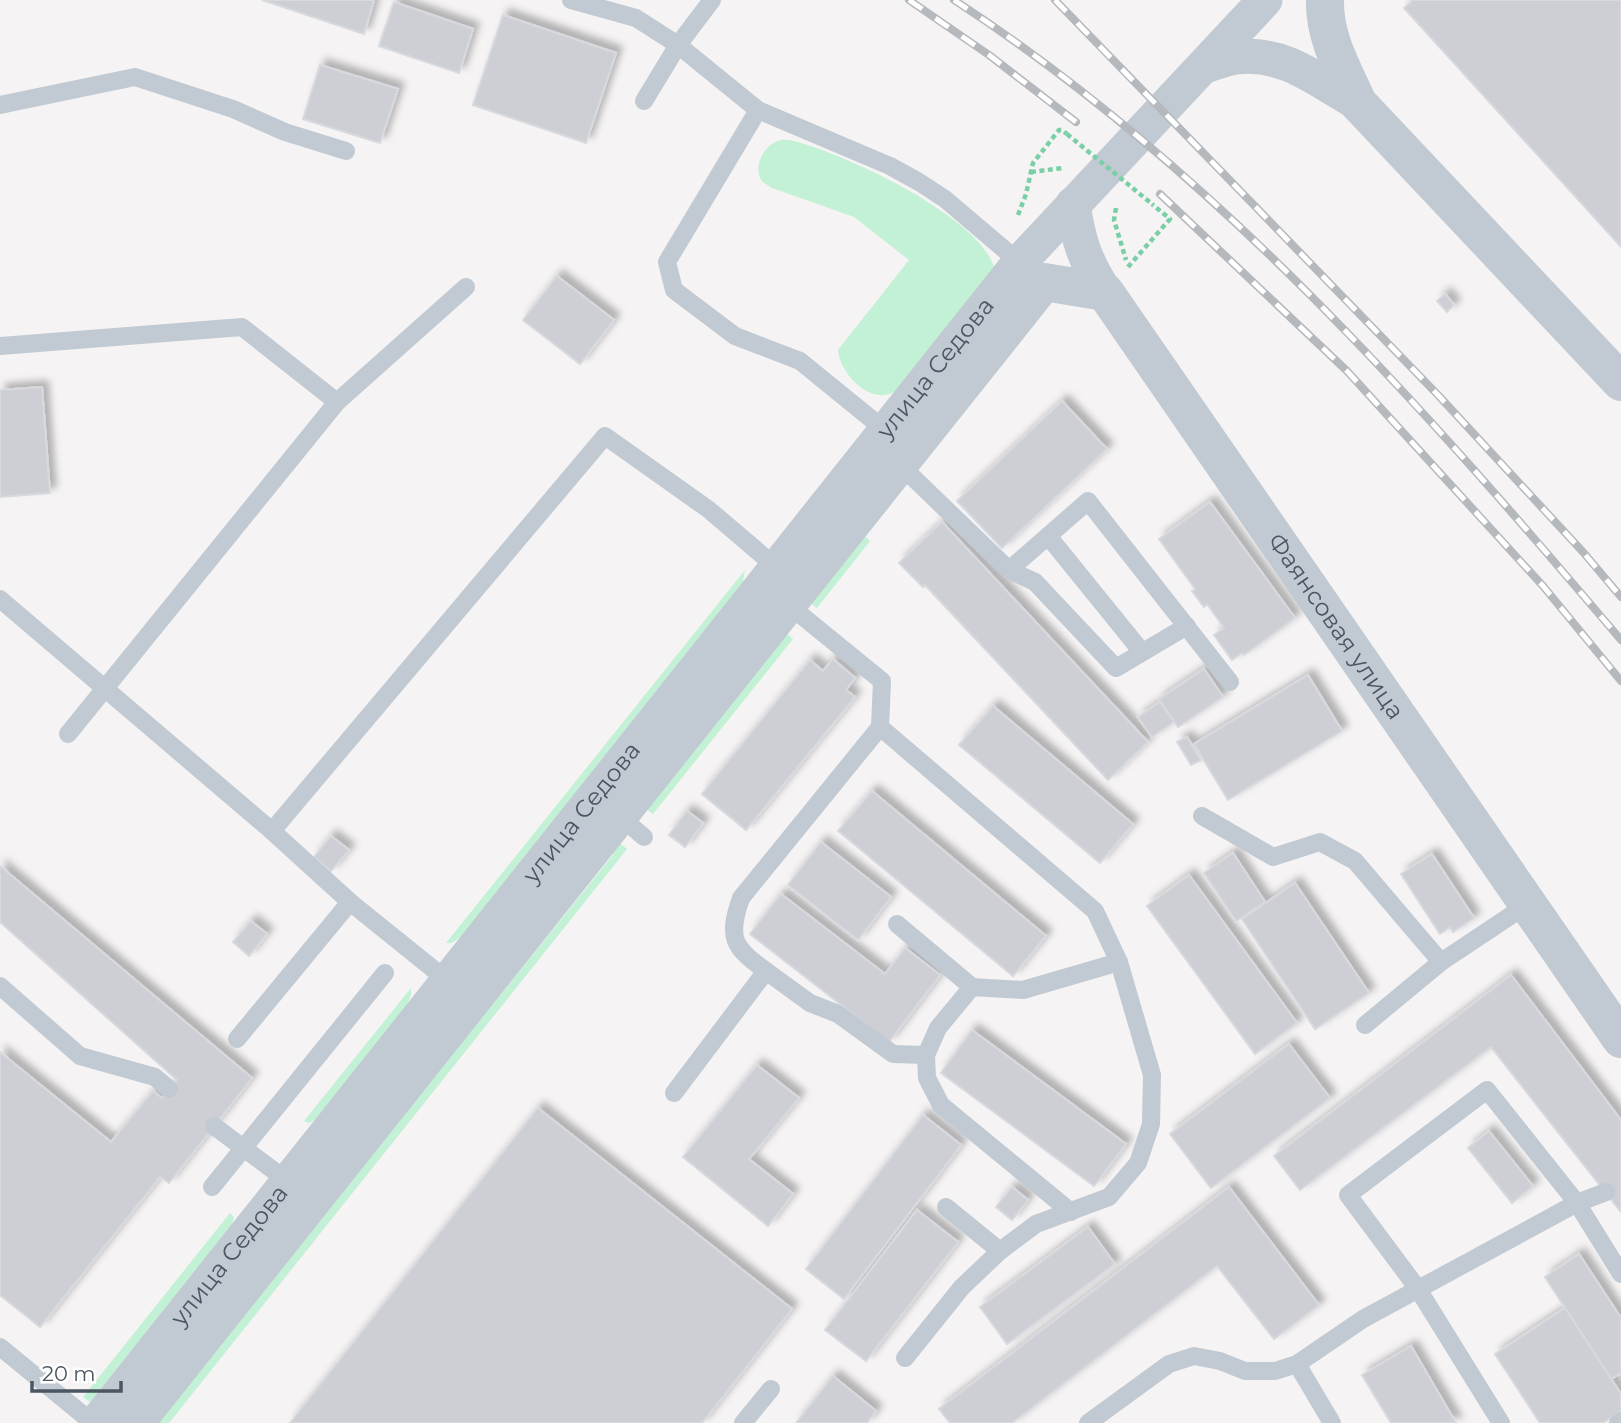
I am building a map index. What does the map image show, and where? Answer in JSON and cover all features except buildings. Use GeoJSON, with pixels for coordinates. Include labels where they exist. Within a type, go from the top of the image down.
{"type":"FeatureCollection","features":[{"type":"Feature","properties":{"kind":"street","name":"улица Седова"},"geometry":{"type":"LineString","coordinates":[[94,1423],[300,1190],[459,990],[619,816],[781,585],[1032,273],[1073,204],[1265,0]]}},
{"type":"Feature","properties":{"kind":"street"},"geometry":{"type":"LineString","coordinates":[[1325,0],[1326,26],[1332,49],[1358,103]]}},
{"type":"Feature","properties":{"kind":"street"},"geometry":{"type":"LineString","coordinates":[[1205,66],[1235,57],[1273,59],[1293,64],[1358,103],[1621,382]]}},
{"type":"Feature","properties":{"kind":"street","name":"Фаянсовая улица"},"geometry":{"type":"LineString","coordinates":[[1073,204],[1078,240],[1089,267],[1116,280],[1528,904],[1621,1039]]}},
{"type":"Feature","properties":{"kind":"street"},"geometry":{"type":"LineString","coordinates":[[1032,273],[1116,280]]}},
{"type":"Feature","properties":{"kind":"street","name":"улица Седова"},"geometry":{"type":"LineString","coordinates":[[135,1423],[300,1190]]}},
{"type":"Feature","properties":{"kind":"lane"},"geometry":{"type":"LineString","coordinates":[[571,0],[636,18],[678,45],[758,110],[890,166],[919,182],[945,199],[1032,273]]}},
{"type":"Feature","properties":{"kind":"lane"},"geometry":{"type":"LineString","coordinates":[[644,102],[678,45],[712,0]]}},
{"type":"Feature","properties":{"kind":"lane"},"geometry":{"type":"LineString","coordinates":[[0,105],[135,77],[233,109],[285,132],[346,150]]}},
{"type":"Feature","properties":{"kind":"lane"},"geometry":{"type":"LineString","coordinates":[[758,110],[667,262],[674,290],[735,337],[800,361],[892,447],[1009,570],[1035,582],[1116,668],[1187,626]]}},
{"type":"Feature","properties":{"kind":"lane"},"geometry":{"type":"LineString","coordinates":[[68,734],[337,402],[466,287]]}},
{"type":"Feature","properties":{"kind":"lane"},"geometry":{"type":"LineString","coordinates":[[0,346],[242,327],[337,402]]}},
{"type":"Feature","properties":{"kind":"lane"},"geometry":{"type":"LineString","coordinates":[[272,831],[605,436],[708,509],[781,585],[882,681],[880,727],[741,898],[734,917],[734,938],[743,954],[766,971],[810,1003],[838,1014],[892,1054],[926,1055]]}},
{"type":"Feature","properties":{"kind":"lane"},"geometry":{"type":"LineString","coordinates":[[1009,570],[1088,501],[1230,682]]}},
{"type":"Feature","properties":{"kind":"lane"},"geometry":{"type":"LineString","coordinates":[[1048,536],[1142,652]]}},
{"type":"Feature","properties":{"kind":"lane"},"geometry":{"type":"LineString","coordinates":[[0,599],[272,831],[350,902],[459,990]]}},
{"type":"Feature","properties":{"kind":"lane"},"geometry":{"type":"LineString","coordinates":[[880,727],[1094,911],[1119,962],[1153,1075],[1150,1124],[1138,1163],[1109,1197],[1035,1224],[1000,1251],[962,1287],[905,1358]]}},
{"type":"Feature","properties":{"kind":"lane"},"geometry":{"type":"LineString","coordinates":[[1202,816],[1273,857],[1320,842],[1355,861],[1441,962]]}},
{"type":"Feature","properties":{"kind":"lane"},"geometry":{"type":"LineString","coordinates":[[237,1039],[350,902]]}},
{"type":"Feature","properties":{"kind":"lane"},"geometry":{"type":"LineString","coordinates":[[1365,1025],[1441,962],[1528,904]]}},
{"type":"Feature","properties":{"kind":"lane"},"geometry":{"type":"LineString","coordinates":[[897,924],[972,986],[1023,990],[1119,962]]}},
{"type":"Feature","properties":{"kind":"lane"},"geometry":{"type":"LineString","coordinates":[[674,1093],[766,971]]}},
{"type":"Feature","properties":{"kind":"lane"},"geometry":{"type":"LineString","coordinates":[[212,1187],[385,973]]}},
{"type":"Feature","properties":{"kind":"lane"},"geometry":{"type":"LineString","coordinates":[[0,986],[80,1056],[155,1077],[169,1089]]}},
{"type":"Feature","properties":{"kind":"lane"},"geometry":{"type":"LineString","coordinates":[[972,986],[938,1028],[926,1055],[927,1078],[941,1105],[1071,1212]]}},
{"type":"Feature","properties":{"kind":"lane"},"geometry":{"type":"LineString","coordinates":[[1501,1423],[1418,1289],[1348,1195],[1487,1090],[1577,1203],[1621,1274]]}},
{"type":"Feature","properties":{"kind":"lane"},"geometry":{"type":"LineString","coordinates":[[214,1126],[300,1190]]}},
{"type":"Feature","properties":{"kind":"lane"},"geometry":{"type":"LineString","coordinates":[[1088,1423],[1169,1364],[1194,1356],[1220,1361],[1245,1371],[1275,1371],[1297,1364],[1363,1319],[1577,1203],[1606,1192]]}},
{"type":"Feature","properties":{"kind":"lane"},"geometry":{"type":"LineString","coordinates":[[946,1207],[1000,1251]]}},
{"type":"Feature","properties":{"kind":"lane"},"geometry":{"type":"LineString","coordinates":[[0,1348],[94,1423]]}},
{"type":"Feature","properties":{"kind":"lane"},"geometry":{"type":"LineString","coordinates":[[1297,1364],[1332,1423]]}},
{"type":"Feature","properties":{"kind":"lane"},"geometry":{"type":"LineString","coordinates":[[743,1423],[771,1389]]}},
{"type":"Feature","properties":{"kind":"path"},"geometry":{"type":"LineString","coordinates":[[1033,163],[1059,130],[1062,130],[1170,219],[1116,280]]}},
{"type":"Feature","properties":{"kind":"green space"},"geometry":{"type":"Polygon","coordinates":[[[790,140],[873,172],[936,207],[963,227],[983,247],[994,267],[897,390],[888,394],[878,395],[859,386],[845,369],[838,350],[909,260],[854,217],[772,188],[762,181],[758,170],[764,152],[773,143],[790,140]]]}},
{"type":"Feature","properties":{"kind":"green space"},"geometry":{"type":"Polygon","coordinates":[[[863,535],[870,541],[817,608],[809,602],[863,535]]]}},
{"type":"Feature","properties":{"kind":"green space"},"geometry":{"type":"Polygon","coordinates":[[[745,570],[743,582],[462,936],[452,943],[446,943],[745,570]]]}},
{"type":"Feature","properties":{"kind":"green space"},"geometry":{"type":"Polygon","coordinates":[[[785,632],[793,639],[653,814],[645,808],[785,632]]]}},
{"type":"Feature","properties":{"kind":"green space"},"geometry":{"type":"Polygon","coordinates":[[[618,842],[627,849],[169,1423],[156,1423],[613,855],[618,842]]]}},
{"type":"Feature","properties":{"kind":"green space"},"geometry":{"type":"Polygon","coordinates":[[[411,988],[406,1007],[317,1119],[309,1123],[304,1121],[411,988]]]}},
{"type":"Feature","properties":{"kind":"green space"},"geometry":{"type":"Polygon","coordinates":[[[230,1213],[234,1217],[232,1226],[90,1402],[83,1397],[230,1213]]]}},
{"type":"Feature","properties":{"kind":"railway"},"geometry":{"type":"LineString","coordinates":[[909,0],[989,55],[1076,122]]}},
{"type":"Feature","properties":{"kind":"railway"},"geometry":{"type":"LineString","coordinates":[[954,0],[1049,66],[1140,138],[1227,215],[1310,295],[1391,379],[1621,640]]}},
{"type":"Feature","properties":{"kind":"railway"},"geometry":{"type":"LineString","coordinates":[[1055,0],[1438,395],[1621,597]]}},
{"type":"Feature","properties":{"kind":"railway"},"geometry":{"type":"LineString","coordinates":[[1160,194],[1347,371],[1543,586],[1621,681]]}}]}
